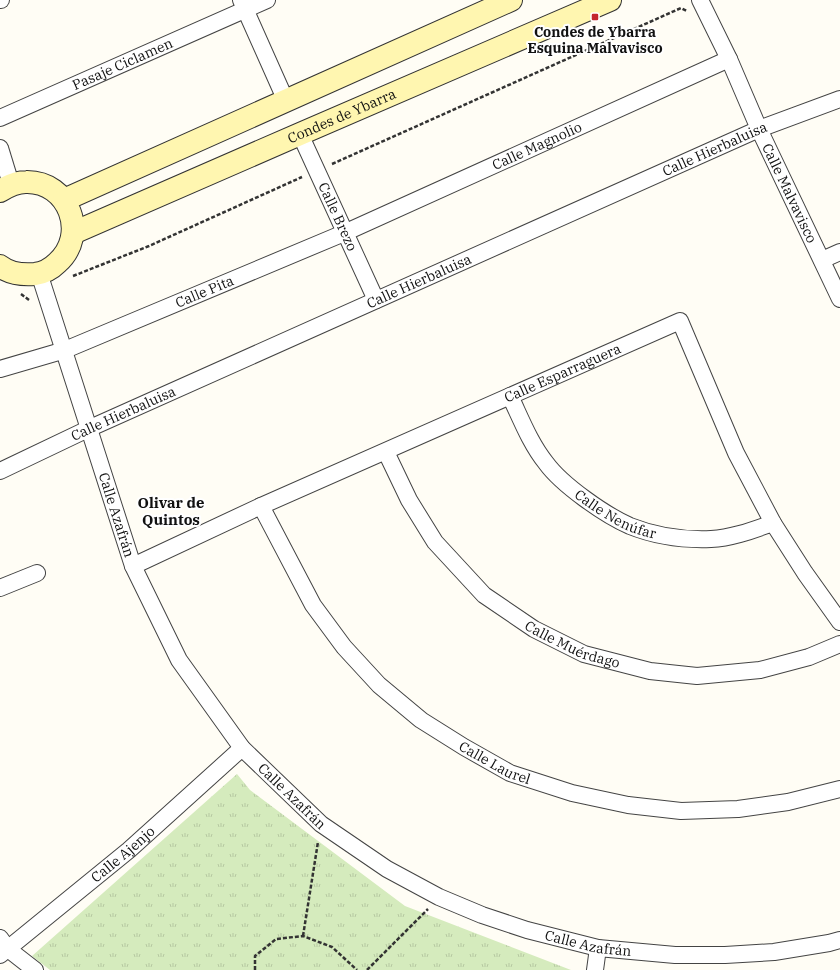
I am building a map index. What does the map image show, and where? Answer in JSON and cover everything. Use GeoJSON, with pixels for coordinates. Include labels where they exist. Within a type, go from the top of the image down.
{"type":"FeatureCollection","features":[{"type":"Feature","properties":{"kind":"main road"},"geometry":{"type":"LineString","coordinates":[[64,200],[511,0]]}},
{"type":"Feature","properties":{"kind":"main road","name":"Condes de Ybarra"},"geometry":{"type":"LineString","coordinates":[[73,233],[610,0]]}},
{"type":"Feature","properties":{"kind":"main road"},"geometry":{"type":"LineString","coordinates":[[0,266],[14,273],[27,275],[39,273],[52,268],[63,258],[70,246],[73,233],[72,216],[64,200],[53,190],[40,184],[26,182],[6,188]]}},
{"type":"Feature","properties":{"kind":"street","name":"Pasaje Ciclamen"},"geometry":{"type":"LineString","coordinates":[[0,118],[243,5],[267,0]]}},
{"type":"Feature","properties":{"kind":"street"},"geometry":{"type":"LineString","coordinates":[[243,5],[286,101]]}},
{"type":"Feature","properties":{"kind":"street","name":"Calle Malvavisco"},"geometry":{"type":"LineString","coordinates":[[702,5],[729,59],[759,130],[840,299]]}},
{"type":"Feature","properties":{"kind":"street","name":"Calle Magnolio"},"geometry":{"type":"LineString","coordinates":[[344,233],[729,59]]}},
{"type":"Feature","properties":{"kind":"street","name":"Calle Hierbaluisa"},"geometry":{"type":"LineString","coordinates":[[0,471],[88,429],[759,130],[840,99]]}},
{"type":"Feature","properties":{"kind":"street","name":"Calle Brezo"},"geometry":{"type":"LineString","coordinates":[[300,134],[344,233],[376,300]]}},
{"type":"Feature","properties":{"kind":"street"},"geometry":{"type":"LineString","coordinates":[[0,148],[6,188]]}},
{"type":"Feature","properties":{"kind":"street","name":"Calle Pita"},"geometry":{"type":"LineString","coordinates":[[0,369],[64,350],[344,233]]}},
{"type":"Feature","properties":{"kind":"street"},"geometry":{"type":"LineString","coordinates":[[822,260],[840,252]]}},
{"type":"Feature","properties":{"kind":"street","name":"Calle Azafrán"},"geometry":{"type":"LineString","coordinates":[[39,273],[133,566],[178,660],[242,748],[321,824],[354,848],[387,869],[439,897],[482,916],[520,928],[598,948],[675,955],[725,955],[774,952],[840,940]]}},
{"type":"Feature","properties":{"kind":"street","name":"Calle Esparraguera"},"geometry":{"type":"LineString","coordinates":[[133,566],[261,506],[680,321],[736,453],[773,523],[805,573],[840,622]]}},
{"type":"Feature","properties":{"kind":"street","name":"Calle Nenúfar"},"geometry":{"type":"LineString","coordinates":[[510,396],[532,443],[546,464],[574,491],[608,514],[630,526],[654,533],[683,538],[712,539],[742,533],[773,523]]}},
{"type":"Feature","properties":{"kind":"street","name":"Calle Muérdago"},"geometry":{"type":"LineString","coordinates":[[386,452],[409,500],[435,542],[484,595],[534,629],[584,654],[650,671],[697,676],[760,670],[809,656],[840,644]]}},
{"type":"Feature","properties":{"kind":"street","name":"Calle Laurel"},"geometry":{"type":"LineString","coordinates":[[261,506],[313,605],[344,647],[379,685],[421,720],[510,773],[572,793],[628,806],[681,810],[745,808],[788,802],[840,789]]}},
{"type":"Feature","properties":{"kind":"street"},"geometry":{"type":"LineString","coordinates":[[0,588],[37,573]]}},
{"type":"Feature","properties":{"kind":"street","name":"Calle Ajenjo"},"geometry":{"type":"LineString","coordinates":[[3,947],[129,850],[242,748]]}},
{"type":"Feature","properties":{"kind":"street"},"geometry":{"type":"LineString","coordinates":[[3,947],[35,970]]}},
{"type":"Feature","properties":{"kind":"street"},"geometry":{"type":"LineString","coordinates":[[595,970],[598,948]]}},
{"type":"Feature","properties":{"kind":"path"},"geometry":{"type":"LineString","coordinates":[[71,277],[149,246],[681,8],[693,15],[702,5]]}},
{"type":"Feature","properties":{"kind":"path"},"geometry":{"type":"LineString","coordinates":[[16,293],[21,294],[29,300],[46,294]]}},
{"type":"Feature","properties":{"kind":"path"},"geometry":{"type":"LineString","coordinates":[[303,936],[321,824]]}},
{"type":"Feature","properties":{"kind":"path"},"geometry":{"type":"LineString","coordinates":[[368,970],[439,897]]}},
{"type":"Feature","properties":{"kind":"path"},"geometry":{"type":"LineString","coordinates":[[255,970],[255,956],[276,938],[303,936],[332,947],[357,970]]}},
{"type":"Feature","properties":{"kind":"green space"},"geometry":{"type":"Polygon","coordinates":[[[237,774],[250,790],[405,906],[571,970],[50,970],[32,956],[237,774]]]}},
{"type":"Feature","properties":{"kind":"place","name":"Condes de Ybarra Esquina Malvavisco"},"geometry":{"type":"Point","coordinates":[595,17]}},
{"type":"Feature","properties":{"kind":"district","name":"Olivar de Quintos"},"geometry":{"type":"Point","coordinates":[171,512]}}]}
